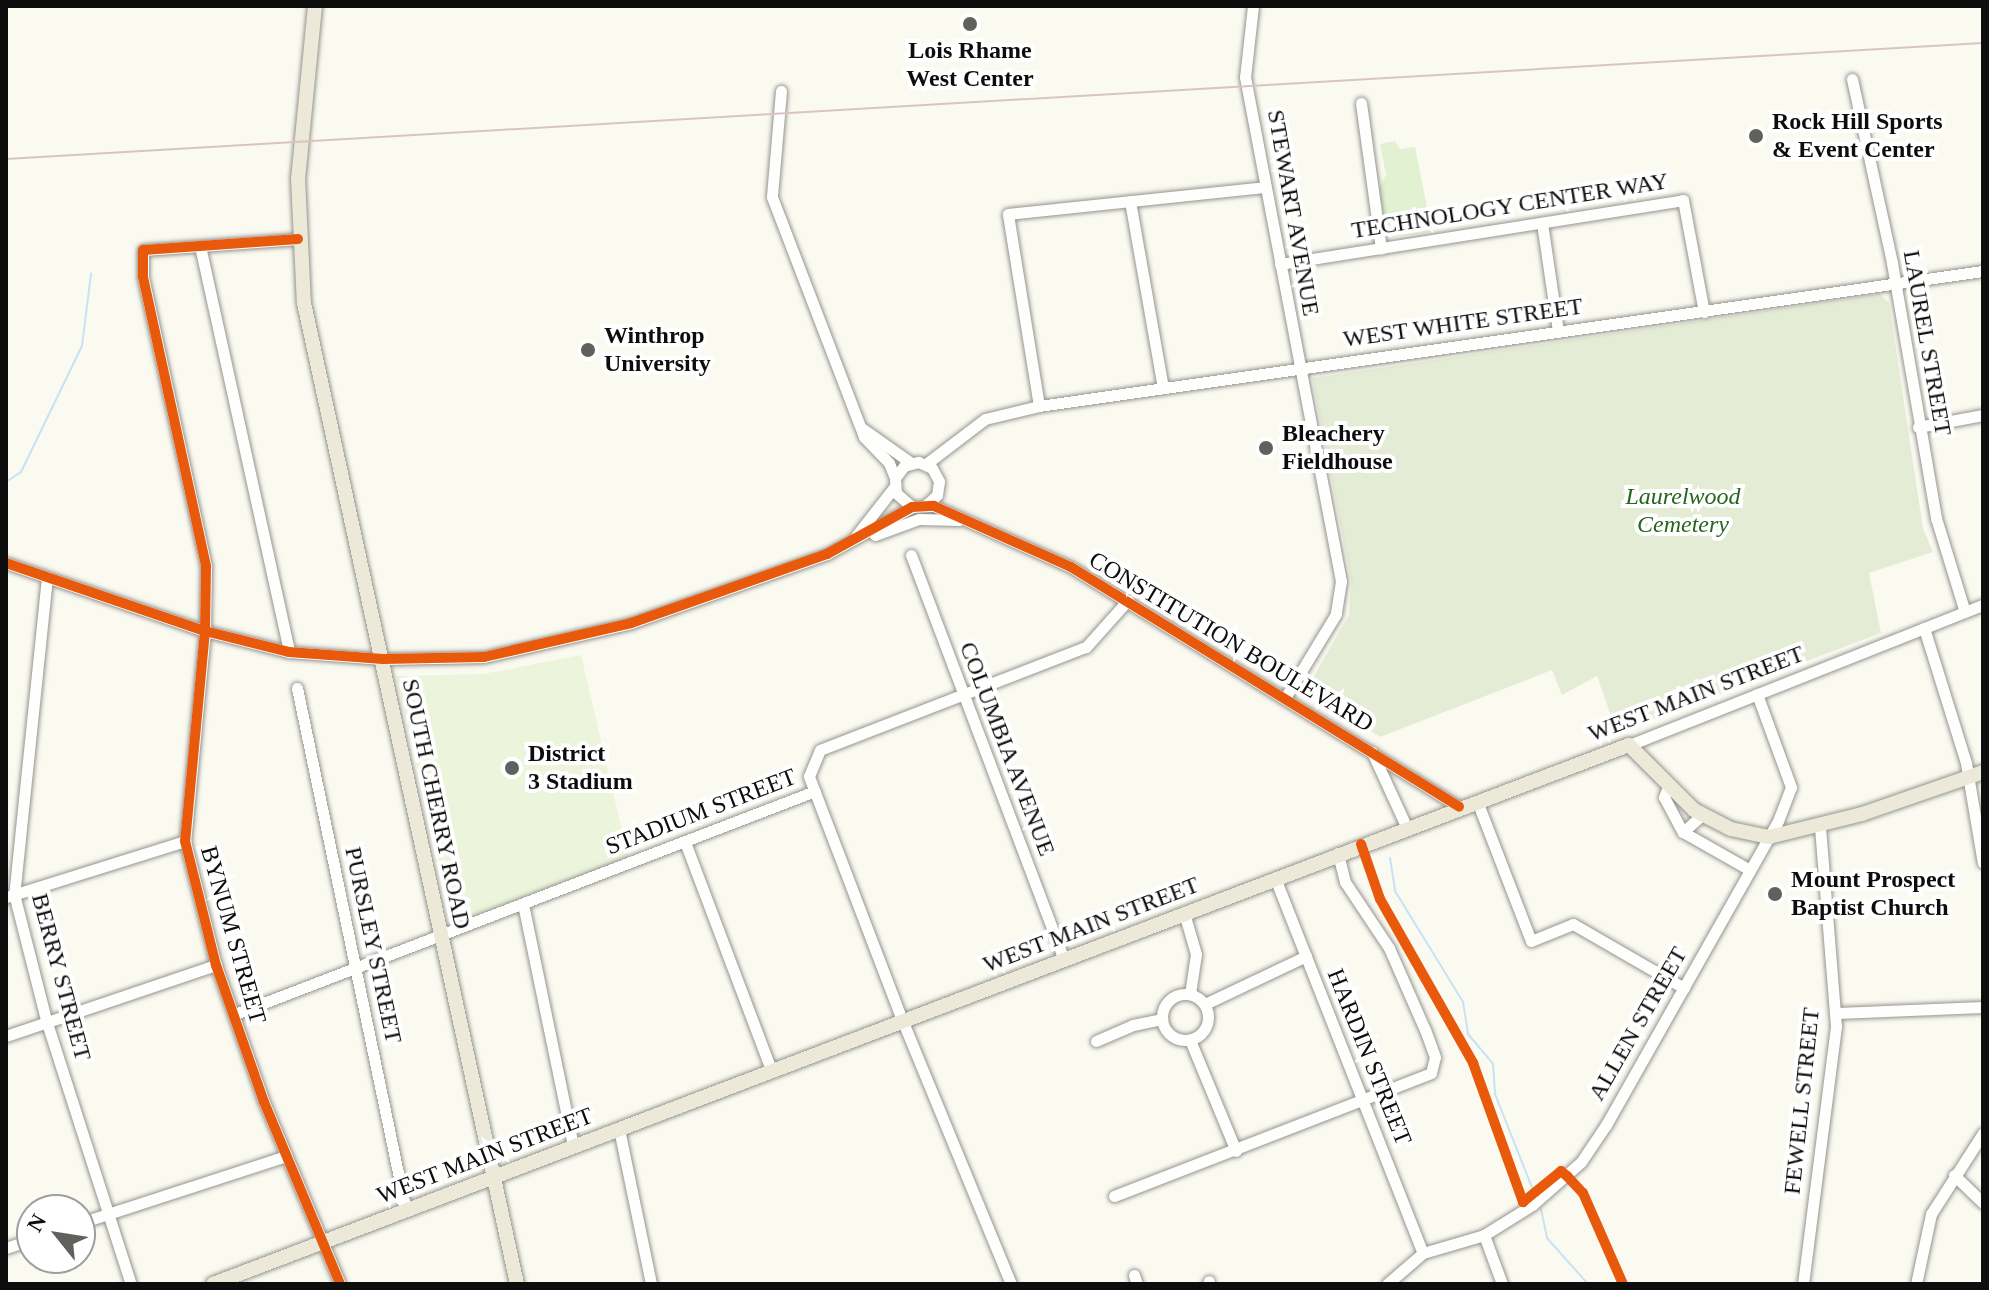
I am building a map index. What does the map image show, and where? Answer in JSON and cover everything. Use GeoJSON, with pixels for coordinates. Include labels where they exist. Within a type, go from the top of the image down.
{"type":"FeatureCollection","features":[{"type":"Feature","properties":{"kind":"main road","name":"SOUTH CHERRY ROAD"},"geometry":{"type":"LineString","coordinates":[[315,6],[300,142],[298,239],[304,303],[517,1284]]}},
{"type":"Feature","properties":{"kind":"main road"},"geometry":{"type":"LineString","coordinates":[[1629,745],[1668,787],[1702,815],[1731,829],[1769,837],[1820,827],[1983,772]]}},
{"type":"Feature","properties":{"kind":"main road","name":"WEST MAIN STREET"},"geometry":{"type":"LineString","coordinates":[[213,1284],[1406,826],[1629,745]]}},
{"type":"Feature","properties":{"kind":"street","name":"STEWART AVENUE"},"geometry":{"type":"LineString","coordinates":[[1253,6],[1245,77],[1341,595],[1331,625],[1285,698]]}},
{"type":"Feature","properties":{"kind":"street","name":"LAUREL STREET"},"geometry":{"type":"LineString","coordinates":[[1852,79],[1896,285],[1936,518],[1965,612]]}},
{"type":"Feature","properties":{"kind":"street"},"geometry":{"type":"LineString","coordinates":[[781,91],[772,197],[863,428],[895,482],[900,499],[912,507]]}},
{"type":"Feature","properties":{"kind":"street"},"geometry":{"type":"LineString","coordinates":[[1361,103],[1381,249]]}},
{"type":"Feature","properties":{"kind":"street"},"geometry":{"type":"LineString","coordinates":[[1039,406],[1008,214],[1266,187]]}},
{"type":"Feature","properties":{"kind":"street","name":"TECHNOLOGY CENTER WAY"},"geometry":{"type":"LineString","coordinates":[[1280,264],[1683,200],[1704,312]]}},
{"type":"Feature","properties":{"kind":"street"},"geometry":{"type":"LineString","coordinates":[[1130,201],[1163,388]]}},
{"type":"Feature","properties":{"kind":"street"},"geometry":{"type":"LineString","coordinates":[[1542,223],[1558,332]]}},
{"type":"Feature","properties":{"kind":"street"},"geometry":{"type":"LineString","coordinates":[[289,652],[200,246],[298,239]]}},
{"type":"Feature","properties":{"kind":"street","name":"BYNUM STREET"},"geometry":{"type":"LineString","coordinates":[[200,246],[143,250],[143,277],[206,567],[205,631],[185,841],[216,965],[286,1156],[325,1241],[340,1284]]}},
{"type":"Feature","properties":{"kind":"street","name":"WEST WHITE STREET"},"geometry":{"type":"LineString","coordinates":[[926,464],[957,438],[995,415],[1039,406],[1983,271]]}},
{"type":"Feature","properties":{"kind":"street"},"geometry":{"type":"LineString","coordinates":[[1918,427],[1983,415]]}},
{"type":"Feature","properties":{"kind":"street"},"geometry":{"type":"LineString","coordinates":[[863,428],[911,463],[926,464]]}},
{"type":"Feature","properties":{"kind":"street"},"geometry":{"type":"LineString","coordinates":[[926,505],[939,483],[957,438]]}},
{"type":"Feature","properties":{"kind":"street","name":"CONSTITUTION BOULEVARD"},"geometry":{"type":"LineString","coordinates":[[846,545],[875,516],[895,482],[911,463]]}},
{"type":"Feature","properties":{"kind":"street","name":"CONSTITUTION BOULEVARD"},"geometry":{"type":"LineString","coordinates":[[926,464],[947,501],[972,522]]}},
{"type":"Feature","properties":{"kind":"street","name":"CONSTITUTION BOULEVARD"},"geometry":{"type":"LineString","coordinates":[[6,563],[205,631],[289,652],[383,659],[484,657],[559,644],[724,592],[846,545],[912,507],[926,505],[972,522],[1128,600],[1459,807]]}},
{"type":"Feature","properties":{"kind":"street"},"geometry":{"type":"LineString","coordinates":[[859,539],[926,518],[972,522]]}},
{"type":"Feature","properties":{"kind":"street","name":"COLUMBIA AVENUE"},"geometry":{"type":"LineString","coordinates":[[911,555],[1063,958]]}},
{"type":"Feature","properties":{"kind":"street","name":"BERRY STREET"},"geometry":{"type":"LineString","coordinates":[[47,577],[10,896],[47,1023],[131,1284]]}},
{"type":"Feature","properties":{"kind":"street","name":"STADIUM STREET"},"geometry":{"type":"LineString","coordinates":[[235,1014],[815,791],[809,776],[820,750],[1086,647],[1128,600]]}},
{"type":"Feature","properties":{"kind":"street","name":"WEST MAIN STREET"},"geometry":{"type":"LineString","coordinates":[[1629,745],[1983,605]]}},
{"type":"Feature","properties":{"kind":"street"},"geometry":{"type":"LineString","coordinates":[[1924,628],[1967,777],[1983,863]]}},
{"type":"Feature","properties":{"kind":"street","name":"PURSLEY STREET"},"geometry":{"type":"LineString","coordinates":[[297,688],[406,1211]]}},
{"type":"Feature","properties":{"kind":"street","name":"ALLEN STREET"},"geometry":{"type":"LineString","coordinates":[[1387,1284],[1423,1253],[1484,1235],[1547,1194],[1581,1162],[1769,837],[1791,787],[1791,773],[1757,694]]}},
{"type":"Feature","properties":{"kind":"street"},"geometry":{"type":"LineString","coordinates":[[1372,752],[1406,826]]}},
{"type":"Feature","properties":{"kind":"street"},"geometry":{"type":"LineString","coordinates":[[1668,787],[1667,806],[1683,832],[1750,870]]}},
{"type":"Feature","properties":{"kind":"street"},"geometry":{"type":"LineString","coordinates":[[815,791],[902,1020],[1011,1284]]}},
{"type":"Feature","properties":{"kind":"street"},"geometry":{"type":"LineString","coordinates":[[1477,801],[1531,941],[1573,924],[1684,988]]}},
{"type":"Feature","properties":{"kind":"street"},"geometry":{"type":"LineString","coordinates":[[1683,832],[1702,815]]}},
{"type":"Feature","properties":{"kind":"street","name":"FEWELL STREET"},"geometry":{"type":"LineString","coordinates":[[1803,1284],[1837,1013],[1820,827]]}},
{"type":"Feature","properties":{"kind":"street"},"geometry":{"type":"LineString","coordinates":[[10,896],[185,841]]}},
{"type":"Feature","properties":{"kind":"street"},"geometry":{"type":"LineString","coordinates":[[685,842],[771,1069]]}},
{"type":"Feature","properties":{"kind":"street"},"geometry":{"type":"LineString","coordinates":[[1114,1196],[1423,1080],[1436,1063],[1389,948],[1345,882],[1338,853]]}},
{"type":"Feature","properties":{"kind":"street","name":"HARDIN STREET"},"geometry":{"type":"LineString","coordinates":[[1275,878],[1423,1253]]}},
{"type":"Feature","properties":{"kind":"street"},"geometry":{"type":"LineString","coordinates":[[523,904],[573,1146]]}},
{"type":"Feature","properties":{"kind":"street"},"geometry":{"type":"LineString","coordinates":[[1184,913],[1196,954],[1190,994]]}},
{"type":"Feature","properties":{"kind":"street"},"geometry":{"type":"LineString","coordinates":[[1205,1004],[1306,956]]}},
{"type":"Feature","properties":{"kind":"street"},"geometry":{"type":"LineString","coordinates":[[6,1036],[216,965]]}},
{"type":"Feature","properties":{"kind":"street"},"geometry":{"type":"LineString","coordinates":[[1162,1019],[1172,997],[1190,994],[1205,1004],[1209,1022],[1190,1040]]}},
{"type":"Feature","properties":{"kind":"street"},"geometry":{"type":"LineString","coordinates":[[1837,1013],[1983,1007]]}},
{"type":"Feature","properties":{"kind":"street"},"geometry":{"type":"LineString","coordinates":[[1162,1019],[1172,1037],[1190,1040]]}},
{"type":"Feature","properties":{"kind":"street"},"geometry":{"type":"LineString","coordinates":[[1096,1041],[1133,1025],[1162,1019]]}},
{"type":"Feature","properties":{"kind":"street"},"geometry":{"type":"LineString","coordinates":[[1190,1040],[1236,1151]]}},
{"type":"Feature","properties":{"kind":"street"},"geometry":{"type":"LineString","coordinates":[[619,1129],[651,1284]]}},
{"type":"Feature","properties":{"kind":"street"},"geometry":{"type":"LineString","coordinates":[[1916,1284],[1931,1214],[1983,1133]]}},
{"type":"Feature","properties":{"kind":"street"},"geometry":{"type":"LineString","coordinates":[[96,1217],[286,1156]]}},
{"type":"Feature","properties":{"kind":"street"},"geometry":{"type":"LineString","coordinates":[[1954,1175],[1983,1203]]}},
{"type":"Feature","properties":{"kind":"street"},"geometry":{"type":"LineString","coordinates":[[1484,1235],[1502,1284]]}},
{"type":"Feature","properties":{"kind":"green space"},"geometry":{"type":"Polygon","coordinates":[[[1395,141],[1400,149],[1415,147],[1432,232],[1392,237],[1390,225],[1385,225],[1379,188],[1386,175],[1380,144],[1395,141]]]}},
{"type":"Feature","properties":{"kind":"green space","name":"Laurelwood Cemetery"},"geometry":{"type":"Polygon","coordinates":[[[1880,294],[1889,303],[1923,528],[1933,552],[1869,573],[1881,633],[1617,733],[1597,676],[1562,695],[1552,670],[1380,737],[1306,690],[1349,615],[1351,580],[1312,378],[1880,294]]]}},
{"type":"Feature","properties":{"kind":"green space","name":"District 3 Stadium"},"geometry":{"type":"Polygon","coordinates":[[[581,655],[629,860],[453,923],[396,676],[483,674],[581,655]]]}},
{"type":"Feature","properties":{"kind":"waterway"},"geometry":{"type":"LineString","coordinates":[[6,482],[21,472],[82,346],[91,274]]}},
{"type":"Feature","properties":{"kind":"waterway"},"geometry":{"type":"LineString","coordinates":[[1390,858],[1395,891],[1463,1002],[1468,1034],[1493,1064],[1495,1094],[1533,1190]]}},
{"type":"Feature","properties":{"kind":"waterway"},"geometry":{"type":"LineString","coordinates":[[1541,1209],[1547,1238],[1588,1284]]}},
{"type":"Feature","properties":{"kind":"railway"},"geometry":{"type":"LineString","coordinates":[[6,159],[1983,43]]}},
{"type":"Feature","properties":{"kind":"cycle path"},"geometry":{"type":"LineString","coordinates":[[298,239],[143,250],[143,277],[206,567],[205,631],[185,841],[216,965],[264,1102],[340,1284]]}},
{"type":"Feature","properties":{"kind":"cycle path"},"geometry":{"type":"LineString","coordinates":[[6,563],[205,631],[289,652],[383,659],[484,657],[631,623],[827,554],[912,507],[934,506],[1071,567],[1459,807]]}},
{"type":"Feature","properties":{"kind":"cycle path"},"geometry":{"type":"LineString","coordinates":[[1361,844],[1380,899],[1473,1063],[1523,1202],[1561,1171],[1583,1193],[1623,1284]]}},
{"type":"Feature","properties":{"kind":"place","name":"Lois Rhame West Center"},"geometry":{"type":"Point","coordinates":[970,24]}},
{"type":"Feature","properties":{"kind":"place","name":"Rock Hill Sports & Event Center"},"geometry":{"type":"Point","coordinates":[1756,136]}},
{"type":"Feature","properties":{"kind":"place","name":"Winthrop University"},"geometry":{"type":"Point","coordinates":[588,350]}},
{"type":"Feature","properties":{"kind":"place","name":"Bleachery Fieldhouse"},"geometry":{"type":"Point","coordinates":[1266,448]}},
{"type":"Feature","properties":{"kind":"place","name":"District 3 Stadium"},"geometry":{"type":"Point","coordinates":[512,768]}},
{"type":"Feature","properties":{"kind":"place","name":"Mount Prospect Baptist Church"},"geometry":{"type":"Point","coordinates":[1775,894]}}]}
